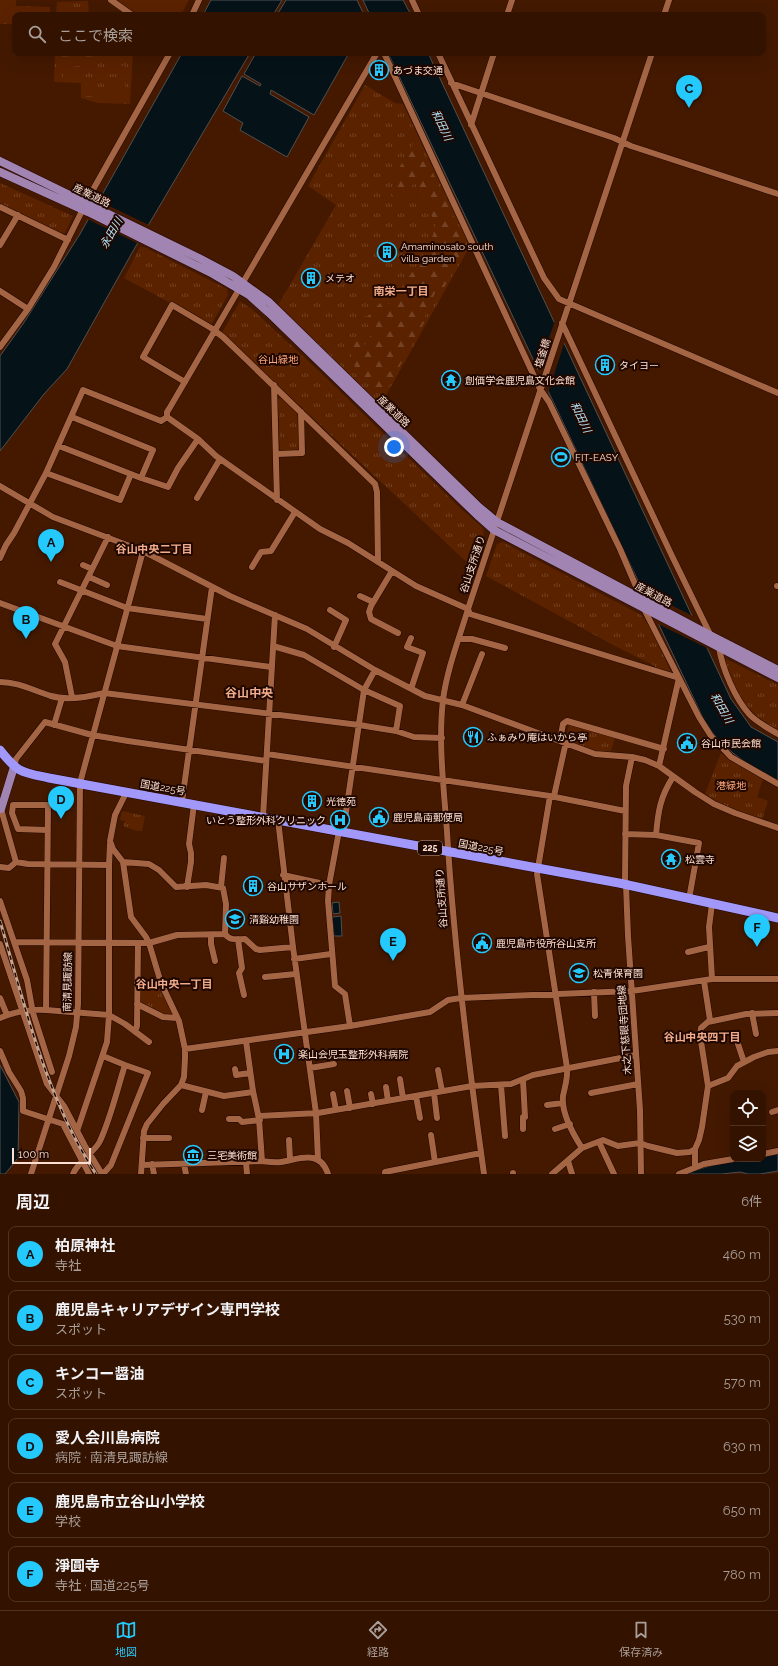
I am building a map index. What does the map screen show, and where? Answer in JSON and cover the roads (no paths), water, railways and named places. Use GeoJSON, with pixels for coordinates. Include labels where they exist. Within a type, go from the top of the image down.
{"type":"FeatureCollection","features":[{"type":"Feature","properties":{"kind":"highway","name":"国道225号"},"geometry":{"type":"LineString","coordinates":[[0,750],[14,766],[26,773],[626,885],[778,918]]}},
{"type":"Feature","properties":{"kind":"main road","name":"産業道路"},"geometry":{"type":"LineString","coordinates":[[0,161],[87,208]]}},
{"type":"Feature","properties":{"kind":"main road","name":"産業道路"},"geometry":{"type":"LineString","coordinates":[[0,172],[87,208],[145,235],[269,302],[481,510],[497,522],[643,599],[778,678]]}},
{"type":"Feature","properties":{"kind":"main road","name":"産業道路"},"geometry":{"type":"LineString","coordinates":[[241,286],[494,530],[647,610],[778,670]]}},
{"type":"Feature","properties":{"kind":"main road"},"geometry":{"type":"LineString","coordinates":[[0,810],[14,766]]}},
{"type":"Feature","properties":{"kind":"street"},"geometry":{"type":"LineString","coordinates":[[111,0],[128,12]]}},
{"type":"Feature","properties":{"kind":"street"},"geometry":{"type":"LineString","coordinates":[[193,12],[199,0]]}},
{"type":"Feature","properties":{"kind":"street"},"geometry":{"type":"LineString","coordinates":[[412,0],[418,12]]}},
{"type":"Feature","properties":{"kind":"street"},"geometry":{"type":"LineString","coordinates":[[508,12],[512,0]]}},
{"type":"Feature","properties":{"kind":"street"},"geometry":{"type":"LineString","coordinates":[[665,12],[669,0]]}},
{"type":"Feature","properties":{"kind":"street"},"geometry":{"type":"LineString","coordinates":[[0,347],[28,309],[87,208],[168,56]]}},
{"type":"Feature","properties":{"kind":"street"},"geometry":{"type":"LineString","coordinates":[[375,56],[167,412],[168,418],[171,422],[198,439],[220,459],[320,529],[348,543],[429,593],[468,610],[472,615],[679,678]]}},
{"type":"Feature","properties":{"kind":"street"},"geometry":{"type":"LineString","coordinates":[[385,56],[540,389],[552,408],[643,599]]}},
{"type":"Feature","properties":{"kind":"street"},"geometry":{"type":"LineString","coordinates":[[439,56],[471,126],[544,278],[558,299],[778,393]]}},
{"type":"Feature","properties":{"kind":"street"},"geometry":{"type":"LineString","coordinates":[[471,126],[493,56]]}},
{"type":"Feature","properties":{"kind":"street","name":"塩釜橋"},"geometry":{"type":"LineString","coordinates":[[497,522],[651,56]]}},
{"type":"Feature","properties":{"kind":"street"},"geometry":{"type":"LineString","coordinates":[[452,83],[623,141],[631,146],[778,194]]}},
{"type":"Feature","properties":{"kind":"street"},"geometry":{"type":"LineString","coordinates":[[0,207],[68,240]]}},
{"type":"Feature","properties":{"kind":"street"},"geometry":{"type":"LineString","coordinates":[[1,242],[18,215]]}},
{"type":"Feature","properties":{"kind":"street"},"geometry":{"type":"LineString","coordinates":[[0,291],[28,309]]}},
{"type":"Feature","properties":{"kind":"street"},"geometry":{"type":"LineString","coordinates":[[185,382],[143,357],[172,306],[215,332],[274,385],[376,486],[378,562]]}},
{"type":"Feature","properties":{"kind":"street"},"geometry":{"type":"LineString","coordinates":[[562,324],[721,659],[738,698],[750,715],[762,725],[778,734]]}},
{"type":"Feature","properties":{"kind":"street"},"geometry":{"type":"LineString","coordinates":[[274,385],[277,500]]}},
{"type":"Feature","properties":{"kind":"street"},"geometry":{"type":"LineString","coordinates":[[0,558],[30,504],[59,446],[81,393],[84,390],[161,421],[168,418]]}},
{"type":"Feature","properties":{"kind":"street"},"geometry":{"type":"LineString","coordinates":[[276,454],[302,453],[301,412]]}},
{"type":"Feature","properties":{"kind":"street"},"geometry":{"type":"LineString","coordinates":[[72,417],[153,450],[141,478]]}},
{"type":"Feature","properties":{"kind":"street"},"geometry":{"type":"LineString","coordinates":[[59,446],[168,487],[178,468],[198,439]]}},
{"type":"Feature","properties":{"kind":"street"},"geometry":{"type":"LineString","coordinates":[[197,498],[220,459]]}},
{"type":"Feature","properties":{"kind":"street"},"geometry":{"type":"LineString","coordinates":[[46,472],[120,500],[131,474]]}},
{"type":"Feature","properties":{"kind":"street"},"geometry":{"type":"LineString","coordinates":[[0,486],[61,521],[143,551],[230,596],[307,630],[334,647],[411,689],[434,699],[443,700],[462,706],[563,741],[595,754],[632,757],[645,760],[659,766],[702,798],[722,808],[778,828]]}},
{"type":"Feature","properties":{"kind":"street"},"geometry":{"type":"LineString","coordinates":[[252,567],[261,552],[271,551],[295,512]]}},
{"type":"Feature","properties":{"kind":"street","name":"谷山支所通り"},"geometry":{"type":"LineString","coordinates":[[484,1174],[454,935],[442,738],[443,700],[448,674],[497,522]]}},
{"type":"Feature","properties":{"kind":"street"},"geometry":{"type":"LineString","coordinates":[[72,697],[65,662],[56,644],[108,537]]}},
{"type":"Feature","properties":{"kind":"street","name":"南清見諏訪線"},"geometry":{"type":"LineString","coordinates":[[31,1174],[50,1120],[74,1038],[77,1012],[80,783],[143,551]]}},
{"type":"Feature","properties":{"kind":"street"},"geometry":{"type":"LineString","coordinates":[[83,564],[92,569]]}},
{"type":"Feature","properties":{"kind":"street"},"geometry":{"type":"LineString","coordinates":[[392,571],[373,602],[370,610],[371,619],[398,634]]}},
{"type":"Feature","properties":{"kind":"street"},"geometry":{"type":"LineString","coordinates":[[89,577],[107,585]]}},
{"type":"Feature","properties":{"kind":"street"},"geometry":{"type":"LineString","coordinates":[[60,582],[127,608],[207,619]]}},
{"type":"Feature","properties":{"kind":"street"},"geometry":{"type":"LineString","coordinates":[[182,801],[212,587]]}},
{"type":"Feature","properties":{"kind":"street"},"geometry":{"type":"LineString","coordinates":[[360,596],[373,602]]}},
{"type":"Feature","properties":{"kind":"street"},"geometry":{"type":"LineString","coordinates":[[0,603],[117,646],[271,667]]}},
{"type":"Feature","properties":{"kind":"street"},"geometry":{"type":"LineString","coordinates":[[330,610],[346,620],[334,647]]}},
{"type":"Feature","properties":{"kind":"street"},"geometry":{"type":"LineString","coordinates":[[647,610],[704,727],[715,742],[740,763],[778,784]]}},
{"type":"Feature","properties":{"kind":"street"},"geometry":{"type":"LineString","coordinates":[[263,817],[275,615]]}},
{"type":"Feature","properties":{"kind":"street"},"geometry":{"type":"LineString","coordinates":[[411,638],[407,647],[423,653],[411,689]]}},
{"type":"Feature","properties":{"kind":"street"},"geometry":{"type":"LineString","coordinates":[[459,639],[472,639],[505,648]]}},
{"type":"Feature","properties":{"kind":"street"},"geometry":{"type":"LineString","coordinates":[[273,646],[304,655],[364,690],[400,706],[396,731]]}},
{"type":"Feature","properties":{"kind":"street"},"geometry":{"type":"LineString","coordinates":[[462,706],[482,654]]}},
{"type":"Feature","properties":{"kind":"street"},"geometry":{"type":"LineString","coordinates":[[350,1026],[345,994],[335,986],[328,907],[329,885],[353,767],[364,690],[375,670]]}},
{"type":"Feature","properties":{"kind":"street"},"geometry":{"type":"LineString","coordinates":[[364,676],[370,680]]}},
{"type":"Feature","properties":{"kind":"street"},"geometry":{"type":"LineString","coordinates":[[659,766],[679,678]]}},
{"type":"Feature","properties":{"kind":"street"},"geometry":{"type":"LineString","coordinates":[[0,682],[14,683],[51,696],[62,698],[92,696],[104,693],[268,713],[396,731],[414,737],[442,738]]}},
{"type":"Feature","properties":{"kind":"street"},"geometry":{"type":"LineString","coordinates":[[54,724],[62,698]]}},
{"type":"Feature","properties":{"kind":"street"},"geometry":{"type":"LineString","coordinates":[[582,1148],[570,1124],[563,1103],[567,1080],[567,1068],[555,994],[538,869],[563,741],[563,724],[567,721],[664,749]]}},
{"type":"Feature","properties":{"kind":"street"},"geometry":{"type":"LineString","coordinates":[[14,766],[16,759],[45,722],[92,735],[189,751],[266,761]]}},
{"type":"Feature","properties":{"kind":"street"},"geometry":{"type":"LineString","coordinates":[[266,754],[552,796],[625,811]]}},
{"type":"Feature","properties":{"kind":"street","name":"木之下慈眼寺団地線"},"geometry":{"type":"LineString","coordinates":[[632,757],[626,786],[625,880],[638,1084],[641,1174]]}},
{"type":"Feature","properties":{"kind":"street"},"geometry":{"type":"LineString","coordinates":[[656,835],[658,811],[665,789],[673,777]]}},
{"type":"Feature","properties":{"kind":"street"},"geometry":{"type":"LineString","coordinates":[[77,1131],[106,1042],[109,1015],[110,841],[115,815],[126,791]]}},
{"type":"Feature","properties":{"kind":"street"},"geometry":{"type":"LineString","coordinates":[[187,886],[191,862],[189,844],[194,804]]}},
{"type":"Feature","properties":{"kind":"street"},"geometry":{"type":"LineString","coordinates":[[46,1010],[48,805],[13,805],[12,813],[18,829],[47,830]]}},
{"type":"Feature","properties":{"kind":"street"},"geometry":{"type":"LineString","coordinates":[[0,810],[2,825],[16,862]]}},
{"type":"Feature","properties":{"kind":"street"},"geometry":{"type":"LineString","coordinates":[[278,820],[292,947],[316,1113],[318,1160]]}},
{"type":"Feature","properties":{"kind":"street"},"geometry":{"type":"LineString","coordinates":[[625,834],[656,835],[699,843],[689,899]]}},
{"type":"Feature","properties":{"kind":"street"},"geometry":{"type":"LineString","coordinates":[[110,841],[114,850],[123,862],[130,917],[149,943],[161,983],[177,1018],[185,1049],[184,1077],[181,1085],[147,1124],[143,1138],[142,1165],[140,1174]]}},
{"type":"Feature","properties":{"kind":"street"},"geometry":{"type":"LineString","coordinates":[[221,887],[224,858]]}},
{"type":"Feature","properties":{"kind":"street"},"geometry":{"type":"LineString","coordinates":[[16,862],[24,864],[109,865]]}},
{"type":"Feature","properties":{"kind":"street"},"geometry":{"type":"LineString","coordinates":[[0,867],[9,868],[16,862]]}},
{"type":"Feature","properties":{"kind":"street"},"geometry":{"type":"LineString","coordinates":[[123,862],[149,864],[159,870],[174,886],[206,885],[224,888],[226,895],[225,934],[229,939],[245,939],[256,949],[260,950],[292,947]]}},
{"type":"Feature","properties":{"kind":"street"},"geometry":{"type":"LineString","coordinates":[[283,875],[329,885]]}},
{"type":"Feature","properties":{"kind":"street"},"geometry":{"type":"LineString","coordinates":[[0,901],[27,980],[32,1009],[52,1072]]}},
{"type":"Feature","properties":{"kind":"street"},"geometry":{"type":"LineString","coordinates":[[712,904],[709,927],[712,979]]}},
{"type":"Feature","properties":{"kind":"street"},"geometry":{"type":"LineString","coordinates":[[14,942],[149,943],[177,935],[225,934]]}},
{"type":"Feature","properties":{"kind":"street"},"geometry":{"type":"LineString","coordinates":[[211,935],[211,944],[215,961]]}},
{"type":"Feature","properties":{"kind":"street"},"geometry":{"type":"LineString","coordinates":[[238,939],[242,968],[239,973],[244,995]]}},
{"type":"Feature","properties":{"kind":"street"},"geometry":{"type":"LineString","coordinates":[[135,1032],[137,1026],[138,943]]}},
{"type":"Feature","properties":{"kind":"street"},"geometry":{"type":"LineString","coordinates":[[0,946],[12,977],[21,1010],[47,1084],[64,1106],[102,1174],[111,1165],[148,1073],[102,1056]]}},
{"type":"Feature","properties":{"kind":"street"},"geometry":{"type":"LineString","coordinates":[[688,952],[709,947]]}},
{"type":"Feature","properties":{"kind":"street"},"geometry":{"type":"LineString","coordinates":[[294,959],[331,954]]}},
{"type":"Feature","properties":{"kind":"street"},"geometry":{"type":"LineString","coordinates":[[265,977],[296,974]]}},
{"type":"Feature","properties":{"kind":"street"},"geometry":{"type":"LineString","coordinates":[[185,1049],[305,1033],[430,1012],[448,1000],[461,998],[632,991],[712,979],[778,979]]}},
{"type":"Feature","properties":{"kind":"street"},"geometry":{"type":"LineString","coordinates":[[704,981],[710,1017],[708,1022]]}},
{"type":"Feature","properties":{"kind":"street"},"geometry":{"type":"LineString","coordinates":[[137,983],[161,983]]}},
{"type":"Feature","properties":{"kind":"street"},"geometry":{"type":"LineString","coordinates":[[594,992],[595,1016]]}},
{"type":"Feature","properties":{"kind":"street"},"geometry":{"type":"LineString","coordinates":[[0,998],[7,1015]]}},
{"type":"Feature","properties":{"kind":"street"},"geometry":{"type":"LineString","coordinates":[[137,1004],[163,1017],[177,1018]]}},
{"type":"Feature","properties":{"kind":"street"},"geometry":{"type":"LineString","coordinates":[[0,1018],[21,1010],[32,1009],[109,1015],[125,1024],[149,1042]]}},
{"type":"Feature","properties":{"kind":"street"},"geometry":{"type":"LineString","coordinates":[[695,1167],[695,1149],[702,1127],[708,1086],[700,1035],[701,1028],[708,1022],[752,1014],[778,1013]]}},
{"type":"Feature","properties":{"kind":"street"},"geometry":{"type":"LineString","coordinates":[[752,1014],[756,1034]]}},
{"type":"Feature","properties":{"kind":"street"},"geometry":{"type":"LineString","coordinates":[[246,1041],[253,1092],[259,1118],[262,1161]]}},
{"type":"Feature","properties":{"kind":"street"},"geometry":{"type":"LineString","coordinates":[[738,1044],[744,1062]]}},
{"type":"Feature","properties":{"kind":"street"},"geometry":{"type":"LineString","coordinates":[[708,1086],[728,1078],[736,1067],[744,1062],[768,1052],[778,1051]]}},
{"type":"Feature","properties":{"kind":"street"},"geometry":{"type":"LineString","coordinates":[[0,1052],[23,1098],[23,1111],[63,1124],[89,1174]]}},
{"type":"Feature","properties":{"kind":"street"},"geometry":{"type":"LineString","coordinates":[[229,1119],[239,1118],[242,1122],[259,1118],[316,1113],[472,1086],[511,1084],[533,1075],[636,1055]]}},
{"type":"Feature","properties":{"kind":"street"},"geometry":{"type":"LineString","coordinates":[[310,1068],[334,1064]]}},
{"type":"Feature","properties":{"kind":"street"},"geometry":{"type":"LineString","coordinates":[[73,1174],[82,1161],[100,1143],[125,1065]]}},
{"type":"Feature","properties":{"kind":"street"},"geometry":{"type":"LineString","coordinates":[[438,1070],[442,1091]]}},
{"type":"Feature","properties":{"kind":"street"},"geometry":{"type":"LineString","coordinates":[[236,1074],[250,1073]]}},
{"type":"Feature","properties":{"kind":"street"},"geometry":{"type":"LineString","coordinates":[[400,1079],[403,1098]]}},
{"type":"Feature","properties":{"kind":"street"},"geometry":{"type":"LineString","coordinates":[[523,1080],[525,1117],[523,1117],[523,1129]]}},
{"type":"Feature","properties":{"kind":"street"},"geometry":{"type":"LineString","coordinates":[[591,1093],[638,1084]]}},
{"type":"Feature","properties":{"kind":"street"},"geometry":{"type":"LineString","coordinates":[[181,1085],[227,1096],[253,1092]]}},
{"type":"Feature","properties":{"kind":"street"},"geometry":{"type":"LineString","coordinates":[[501,1085],[505,1136]]}},
{"type":"Feature","properties":{"kind":"street"},"geometry":{"type":"LineString","coordinates":[[386,1087],[388,1101]]}},
{"type":"Feature","properties":{"kind":"street"},"geometry":{"type":"LineString","coordinates":[[347,1091],[350,1108]]}},
{"type":"Feature","properties":{"kind":"street"},"geometry":{"type":"LineString","coordinates":[[202,1110],[206,1092]]}},
{"type":"Feature","properties":{"kind":"street"},"geometry":{"type":"LineString","coordinates":[[434,1093],[437,1118]]}},
{"type":"Feature","properties":{"kind":"street"},"geometry":{"type":"LineString","coordinates":[[333,1094],[336,1110]]}},
{"type":"Feature","properties":{"kind":"street"},"geometry":{"type":"LineString","coordinates":[[371,1094],[373,1104]]}},
{"type":"Feature","properties":{"kind":"street"},"geometry":{"type":"LineString","coordinates":[[416,1096],[420,1118]]}},
{"type":"Feature","properties":{"kind":"street"},"geometry":{"type":"LineString","coordinates":[[547,1104],[563,1103]]}},
{"type":"Feature","properties":{"kind":"street"},"geometry":{"type":"LineString","coordinates":[[555,1129],[570,1124]]}},
{"type":"Feature","properties":{"kind":"street"},"geometry":{"type":"LineString","coordinates":[[431,1136],[435,1162]]}},
{"type":"Feature","properties":{"kind":"street"},"geometry":{"type":"LineString","coordinates":[[143,1138],[169,1138]]}},
{"type":"Feature","properties":{"kind":"street"},"geometry":{"type":"LineString","coordinates":[[288,1140],[290,1160]]}},
{"type":"Feature","properties":{"kind":"street"},"geometry":{"type":"LineString","coordinates":[[552,1174],[582,1148],[599,1142],[606,1141],[618,1146],[640,1143],[677,1153],[690,1152],[695,1149]]}},
{"type":"Feature","properties":{"kind":"street"},"geometry":{"type":"LineString","coordinates":[[599,1142],[614,1174]]}},
{"type":"Feature","properties":{"kind":"street"},"geometry":{"type":"LineString","coordinates":[[766,1153],[778,1151]]}},
{"type":"Feature","properties":{"kind":"street"},"geometry":{"type":"LineString","coordinates":[[385,1174],[385,1172],[481,1153]]}},
{"type":"Feature","properties":{"kind":"street"},"geometry":{"type":"LineString","coordinates":[[142,1165],[262,1161],[275,1163],[302,1157],[318,1160],[325,1166],[328,1174]]}},
{"type":"Feature","properties":{"kind":"street"},"geometry":{"type":"LineString","coordinates":[[679,1174],[695,1167],[730,1160]]}},
{"type":"Feature","properties":{"kind":"street"},"geometry":{"type":"LineString","coordinates":[[568,1161],[572,1174]]}},
{"type":"Feature","properties":{"kind":"street"},"geometry":{"type":"LineString","coordinates":[[246,1162],[247,1174]]}},
{"type":"Feature","properties":{"kind":"street"},"geometry":{"type":"LineString","coordinates":[[152,1164],[154,1174]]}},
{"type":"Feature","properties":{"kind":"street"},"geometry":{"type":"LineString","coordinates":[[184,1164],[186,1174]]}},
{"type":"Feature","properties":{"kind":"water"},"geometry":{"type":"Polygon","coordinates":[[[211,0],[282,0],[275,12],[205,12],[211,0]]]}},
{"type":"Feature","properties":{"kind":"water"},"geometry":{"type":"Polygon","coordinates":[[[286,0],[357,0],[363,12],[279,12],[286,0]]]}},
{"type":"Feature","properties":{"kind":"water"},"geometry":{"type":"Polygon","coordinates":[[[363,0],[403,0],[409,12],[369,12],[363,0]]]}},
{"type":"Feature","properties":{"kind":"water","name":"永田川"},"geometry":{"type":"Polygon","coordinates":[[[180,56],[248,56],[133,251],[67,369],[44,394],[0,451],[0,356],[23,324],[80,234],[180,56]]]}},
{"type":"Feature","properties":{"kind":"water"},"geometry":{"type":"Polygon","coordinates":[[[254,56],[347,56],[314,115],[271,90],[270,94],[309,117],[287,157],[240,130],[243,123],[223,111],[242,76],[260,86],[261,84],[244,74],[254,56]]]}},
{"type":"Feature","properties":{"kind":"water","name":"和田川"},"geometry":{"type":"Polygon","coordinates":[[[389,56],[429,56],[731,699],[751,727],[778,742],[778,781],[748,764],[734,754],[716,737],[704,720],[389,56]]]}},
{"type":"Feature","properties":{"kind":"water"},"geometry":{"type":"Polygon","coordinates":[[[339,902],[340,913],[333,914],[332,903],[339,902]]]}},
{"type":"Feature","properties":{"kind":"water"},"geometry":{"type":"Polygon","coordinates":[[[341,916],[342,936],[334,936],[332,917],[341,916]]]}},
{"type":"Feature","properties":{"kind":"water"},"geometry":{"type":"Polygon","coordinates":[[[0,1065],[19,1102],[18,1158],[5,1174],[0,1174],[0,1065]]]}},
{"type":"Feature","properties":{"kind":"water"},"geometry":{"type":"Polygon","coordinates":[[[778,1153],[778,1171],[760,1174],[740,1172],[722,1174],[685,1174],[705,1167],[730,1162],[766,1162],[766,1155],[778,1153]]]}},
{"type":"Feature","properties":{"kind":"railway"},"geometry":{"type":"LineString","coordinates":[[0,921],[28,1018],[50,1083],[63,1114],[96,1174]]}},
{"type":"Feature","properties":{"kind":"place","name":"あづま交通"},"geometry":{"type":"Point","coordinates":[379,70]}},
{"type":"Feature","properties":{"kind":"place","name":"キンコー醤油"},"geometry":{"type":"Point","coordinates":[689,108]}},
{"type":"Feature","properties":{"kind":"place","name":"Amaminosato south villa garden"},"geometry":{"type":"Point","coordinates":[387,252]}},
{"type":"Feature","properties":{"kind":"place","name":"メテオ"},"geometry":{"type":"Point","coordinates":[311,278]}},
{"type":"Feature","properties":{"kind":"place","name":"タイヨー"},"geometry":{"type":"Point","coordinates":[605,365]}},
{"type":"Feature","properties":{"kind":"place","name":"創価学会鹿児島文化会館"},"geometry":{"type":"Point","coordinates":[451,380]}},
{"type":"Feature","properties":{"kind":"place","name":"FIT-EASY"},"geometry":{"type":"Point","coordinates":[561,457]}},
{"type":"Feature","properties":{"kind":"place","name":"柏原神社"},"geometry":{"type":"Point","coordinates":[51,562]}},
{"type":"Feature","properties":{"kind":"place","name":"鹿児島キャリアデザイン専門学校"},"geometry":{"type":"Point","coordinates":[26,639]}},
{"type":"Feature","properties":{"kind":"place","name":"ふぁみり庵はいから亭"},"geometry":{"type":"Point","coordinates":[473,737]}},
{"type":"Feature","properties":{"kind":"place","name":"谷山市民会館"},"geometry":{"type":"Point","coordinates":[687,743]}},
{"type":"Feature","properties":{"kind":"place","name":"光徳苑"},"geometry":{"type":"Point","coordinates":[312,801]}},
{"type":"Feature","properties":{"kind":"place","name":"鹿児島南郵便局"},"geometry":{"type":"Point","coordinates":[379,817]}},
{"type":"Feature","properties":{"kind":"place","name":"愛人会川島病院"},"geometry":{"type":"Point","coordinates":[61,819]}},
{"type":"Feature","properties":{"kind":"place","name":"いとう整形外科クリニック"},"geometry":{"type":"Point","coordinates":[340,820]}},
{"type":"Feature","properties":{"kind":"place","name":"松雲寺"},"geometry":{"type":"Point","coordinates":[671,859]}},
{"type":"Feature","properties":{"kind":"place","name":"谷山サザンホール"},"geometry":{"type":"Point","coordinates":[253,886]}},
{"type":"Feature","properties":{"kind":"place","name":"清谿幼稚園"},"geometry":{"type":"Point","coordinates":[235,919]}},
{"type":"Feature","properties":{"kind":"place","name":"鹿児島市役所谷山支所"},"geometry":{"type":"Point","coordinates":[482,943]}},
{"type":"Feature","properties":{"kind":"place","name":"淨圓寺"},"geometry":{"type":"Point","coordinates":[757,947]}},
{"type":"Feature","properties":{"kind":"place","name":"鹿児島市立谷山小学校"},"geometry":{"type":"Point","coordinates":[393,961]}},
{"type":"Feature","properties":{"kind":"place","name":"松青保育園"},"geometry":{"type":"Point","coordinates":[579,973]}},
{"type":"Feature","properties":{"kind":"place","name":"楽山会児玉整形外科病院"},"geometry":{"type":"Point","coordinates":[284,1054]}},
{"type":"Feature","properties":{"kind":"place","name":"三宅美術館"},"geometry":{"type":"Point","coordinates":[193,1155]}},
{"type":"Feature","properties":{"kind":"district","name":"南栄一丁目"},"geometry":{"type":"Point","coordinates":[401,291]}},
{"type":"Feature","properties":{"kind":"district","name":"谷山中央二丁目"},"geometry":{"type":"Point","coordinates":[154,549]}},
{"type":"Feature","properties":{"kind":"district","name":"谷山中央"},"geometry":{"type":"Point","coordinates":[249,693]}},
{"type":"Feature","properties":{"kind":"district","name":"谷山中央一丁目"},"geometry":{"type":"Point","coordinates":[174,984]}},
{"type":"Feature","properties":{"kind":"district","name":"谷山中央四丁目"},"geometry":{"type":"Point","coordinates":[702,1037]}},
{"type":"Feature","properties":{"kind":"park label","name":"谷山緑地"},"geometry":{"type":"Point","coordinates":[278,359]}},
{"type":"Feature","properties":{"kind":"park label","name":"港緑地"},"geometry":{"type":"Point","coordinates":[731,785]}}]}
